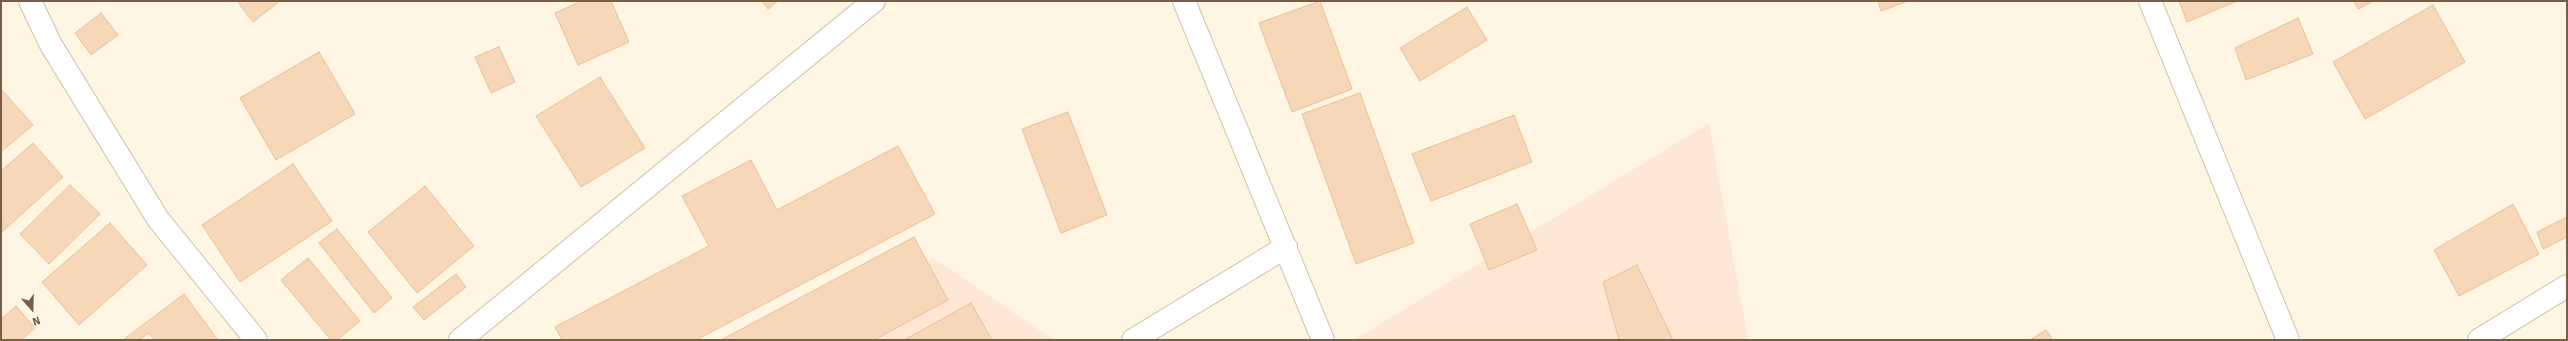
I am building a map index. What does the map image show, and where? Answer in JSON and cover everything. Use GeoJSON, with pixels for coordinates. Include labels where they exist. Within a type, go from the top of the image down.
{"type":"FeatureCollection","features":[{"type":"Feature","properties":{"kind":"street"},"geometry":{"type":"LineString","coordinates":[[30,1],[51,45],[158,219],[256,340]]}},
{"type":"Feature","properties":{"kind":"street"},"geometry":{"type":"LineString","coordinates":[[460,340],[874,1]]}},
{"type":"Feature","properties":{"kind":"street"},"geometry":{"type":"LineString","coordinates":[[1184,1],[1323,340]]}},
{"type":"Feature","properties":{"kind":"street"},"geometry":{"type":"LineString","coordinates":[[2150,1],[2288,340]]}},
{"type":"Feature","properties":{"kind":"street"},"geometry":{"type":"LineString","coordinates":[[1133,340],[1286,247]]}},
{"type":"Feature","properties":{"kind":"street"},"geometry":{"type":"LineString","coordinates":[[2479,340],[2567,286]]}},
{"type":"Feature","properties":{"kind":"shaded area"},"geometry":{"type":"Polygon","coordinates":[[[1709,123],[1748,340],[1354,340],[1709,123]]]}},
{"type":"Feature","properties":{"kind":"shaded area"},"geometry":{"type":"Polygon","coordinates":[[[933,258],[1054,340],[815,340],[933,258]]]}},
{"type":"Feature","properties":{"kind":"building"},"geometry":{"type":"Polygon","coordinates":[[[237,1],[280,1],[253,22],[237,1]]]}},
{"type":"Feature","properties":{"kind":"building"},"geometry":{"type":"Polygon","coordinates":[[[582,1],[611,1],[629,42],[578,65],[555,13],[582,1]]]}},
{"type":"Feature","properties":{"kind":"building"},"geometry":{"type":"Polygon","coordinates":[[[762,1],[778,1],[768,9],[762,1]]]}},
{"type":"Feature","properties":{"kind":"building"},"geometry":{"type":"Polygon","coordinates":[[[1320,1],[1352,89],[1292,112],[1259,23],[1320,1]]]}},
{"type":"Feature","properties":{"kind":"building"},"geometry":{"type":"Polygon","coordinates":[[[1878,1],[1908,1],[1881,11],[1878,1]]]}},
{"type":"Feature","properties":{"kind":"building"},"geometry":{"type":"Polygon","coordinates":[[[2179,1],[2237,1],[2187,22],[2179,1]]]}},
{"type":"Feature","properties":{"kind":"building"},"geometry":{"type":"Polygon","coordinates":[[[2354,1],[2374,1],[2358,9],[2354,1]]]}},
{"type":"Feature","properties":{"kind":"building"},"geometry":{"type":"Polygon","coordinates":[[[2433,5],[2465,62],[2365,119],[2333,62],[2433,5]]]}},
{"type":"Feature","properties":{"kind":"building"},"geometry":{"type":"Polygon","coordinates":[[[1467,7],[1487,40],[1420,81],[1400,48],[1467,7]]]}},
{"type":"Feature","properties":{"kind":"building"},"geometry":{"type":"Polygon","coordinates":[[[101,13],[118,35],[91,55],[75,33],[101,13]]]}},
{"type":"Feature","properties":{"kind":"building"},"geometry":{"type":"Polygon","coordinates":[[[2298,18],[2313,54],[2246,80],[2235,48],[2298,18]]]}},
{"type":"Feature","properties":{"kind":"building"},"geometry":{"type":"Polygon","coordinates":[[[499,47],[515,82],[491,93],[475,57],[499,47]]]}},
{"type":"Feature","properties":{"kind":"building"},"geometry":{"type":"Polygon","coordinates":[[[319,52],[355,114],[276,160],[240,98],[319,52]]]}},
{"type":"Feature","properties":{"kind":"building"},"geometry":{"type":"Polygon","coordinates":[[[600,77],[645,148],[581,187],[536,116],[600,77]]]}},
{"type":"Feature","properties":{"kind":"building"},"geometry":{"type":"Polygon","coordinates":[[[1,89],[33,125],[1,152],[1,89]]]}},
{"type":"Feature","properties":{"kind":"building"},"geometry":{"type":"Polygon","coordinates":[[[1360,93],[1414,243],[1356,264],[1302,114],[1360,93]]]}},
{"type":"Feature","properties":{"kind":"building"},"geometry":{"type":"Polygon","coordinates":[[[1068,112],[1107,215],[1061,233],[1022,129],[1068,112]]]}},
{"type":"Feature","properties":{"kind":"building"},"geometry":{"type":"Polygon","coordinates":[[[1514,115],[1532,162],[1431,201],[1412,154],[1514,115]]]}},
{"type":"Feature","properties":{"kind":"building"},"geometry":{"type":"Polygon","coordinates":[[[33,143],[63,177],[2,232],[1,171],[33,143]]]}},
{"type":"Feature","properties":{"kind":"building"},"geometry":{"type":"Polygon","coordinates":[[[898,146],[935,214],[696,340],[562,340],[555,327],[709,246],[682,196],[751,160],[777,210],[898,146]]]}},
{"type":"Feature","properties":{"kind":"building"},"geometry":{"type":"Polygon","coordinates":[[[293,164],[332,221],[240,282],[202,225],[293,164]]]}},
{"type":"Feature","properties":{"kind":"building"},"geometry":{"type":"Polygon","coordinates":[[[70,185],[100,214],[49,264],[20,234],[70,185]]]}},
{"type":"Feature","properties":{"kind":"building"},"geometry":{"type":"Polygon","coordinates":[[[425,186],[474,246],[417,293],[368,232],[425,186]]]}},
{"type":"Feature","properties":{"kind":"building"},"geometry":{"type":"Polygon","coordinates":[[[1517,204],[1537,250],[1489,270],[1470,224],[1517,204]]]}},
{"type":"Feature","properties":{"kind":"building"},"geometry":{"type":"Polygon","coordinates":[[[2513,204],[2539,254],[2459,296],[2434,250],[2513,204]]]}},
{"type":"Feature","properties":{"kind":"building"},"geometry":{"type":"Polygon","coordinates":[[[2567,217],[2567,237],[2543,249],[2537,232],[2567,217]]]}},
{"type":"Feature","properties":{"kind":"building"},"geometry":{"type":"Polygon","coordinates":[[[110,223],[147,265],[79,325],[42,282],[110,223]]]}},
{"type":"Feature","properties":{"kind":"building"},"geometry":{"type":"Polygon","coordinates":[[[337,229],[392,298],[374,313],[319,243],[337,229]]]}},
{"type":"Feature","properties":{"kind":"building"},"geometry":{"type":"Polygon","coordinates":[[[914,237],[948,300],[874,340],[721,340],[914,237]]]}},
{"type":"Feature","properties":{"kind":"building"},"geometry":{"type":"Polygon","coordinates":[[[308,258],[360,321],[337,340],[331,340],[281,280],[308,258]]]}},
{"type":"Feature","properties":{"kind":"building"},"geometry":{"type":"Polygon","coordinates":[[[1637,265],[1673,340],[1619,340],[1603,282],[1637,265]]]}},
{"type":"Feature","properties":{"kind":"building"},"geometry":{"type":"Polygon","coordinates":[[[456,274],[466,287],[424,320],[413,307],[456,274]]]}},
{"type":"Feature","properties":{"kind":"building"},"geometry":{"type":"Polygon","coordinates":[[[184,294],[218,340],[154,340],[149,333],[139,340],[123,340],[184,294]]]}},
{"type":"Feature","properties":{"kind":"building"},"geometry":{"type":"Polygon","coordinates":[[[971,303],[992,340],[904,340],[971,303]]]}},
{"type":"Feature","properties":{"kind":"building"},"geometry":{"type":"Polygon","coordinates":[[[16,306],[35,328],[21,340],[1,340],[1,319],[16,306]]]}},
{"type":"Feature","properties":{"kind":"building"},"geometry":{"type":"Polygon","coordinates":[[[2046,330],[2053,340],[2030,340],[2046,330]]]}}]}
